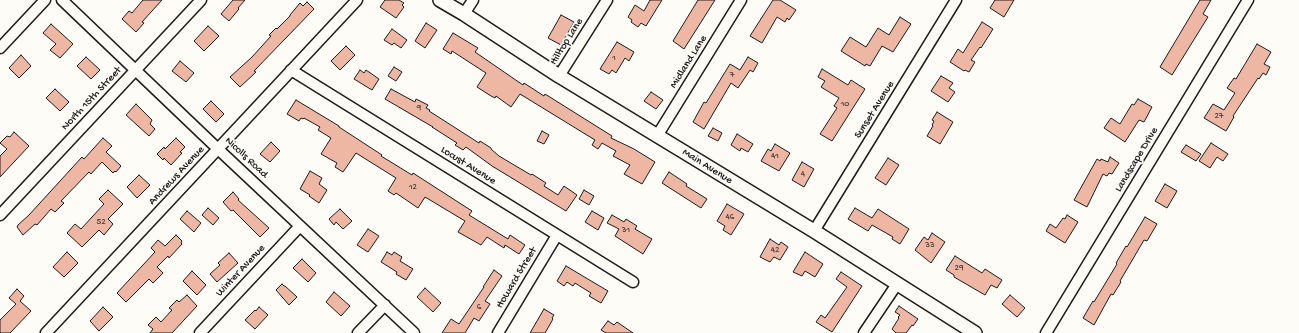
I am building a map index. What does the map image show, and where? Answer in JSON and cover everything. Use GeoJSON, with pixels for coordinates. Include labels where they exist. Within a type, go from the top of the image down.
{"type":"FeatureCollection","features":[{"type":"Feature","properties":{"kind":"street"},"geometry":{"type":"LineString","coordinates":[[0,48],[45,0]]}},
{"type":"Feature","properties":{"kind":"street","name":"Nicolls Road"},"geometry":{"type":"LineString","coordinates":[[62,0],[414,333]]}},
{"type":"Feature","properties":{"kind":"street","name":"North 15th Street"},"geometry":{"type":"LineString","coordinates":[[0,215],[201,0]]}},
{"type":"Feature","properties":{"kind":"street","name":"Andrews Avenue"},"geometry":{"type":"LineString","coordinates":[[46,333],[357,0]]}},
{"type":"Feature","properties":{"kind":"street","name":"Main Avenue"},"geometry":{"type":"LineString","coordinates":[[440,0],[559,76],[814,231],[975,333]]}},
{"type":"Feature","properties":{"kind":"street"},"geometry":{"type":"LineString","coordinates":[[464,14],[473,0]]}},
{"type":"Feature","properties":{"kind":"street","name":"Hilltop Lane"},"geometry":{"type":"LineString","coordinates":[[559,76],[607,0]]}},
{"type":"Feature","properties":{"kind":"street","name":"Midland Lane"},"geometry":{"type":"LineString","coordinates":[[657,136],[741,0]]}},
{"type":"Feature","properties":{"kind":"street","name":"Sunset Avenue"},"geometry":{"type":"LineString","coordinates":[[814,231],[890,110],[956,0]]}},
{"type":"Feature","properties":{"kind":"street","name":"Landscape Drive"},"geometry":{"type":"LineString","coordinates":[[1046,333],[1248,0]]}},
{"type":"Feature","properties":{"kind":"street","name":"Locust Avenue"},"geometry":{"type":"LineString","coordinates":[[291,70],[633,282]]}},
{"type":"Feature","properties":{"kind":"street","name":"Winter Avenue"},"geometry":{"type":"LineString","coordinates":[[200,333],[300,226]]}},
{"type":"Feature","properties":{"kind":"street","name":"Howard Street"},"geometry":{"type":"LineString","coordinates":[[498,333],[557,235]]}},
{"type":"Feature","properties":{"kind":"street"},"geometry":{"type":"LineString","coordinates":[[864,333],[897,284]]}},
{"type":"Feature","properties":{"kind":"street"},"geometry":{"type":"LineString","coordinates":[[358,333],[385,305]]}},
{"type":"Feature","properties":{"kind":"building"},"geometry":{"type":"Polygon","coordinates":[[[143,0],[162,0],[142,22],[144,23],[136,32],[122,19],[129,11],[132,13],[143,0]]]}},
{"type":"Feature","properties":{"kind":"building"},"geometry":{"type":"Polygon","coordinates":[[[233,0],[245,0],[229,21],[221,14],[233,0]]]}},
{"type":"Feature","properties":{"kind":"building"},"geometry":{"type":"Polygon","coordinates":[[[385,0],[399,0],[404,3],[402,5],[404,7],[396,18],[380,7],[385,0]]]}},
{"type":"Feature","properties":{"kind":"building"},"geometry":{"type":"Polygon","coordinates":[[[650,0],[662,0],[646,26],[641,23],[638,27],[631,22],[632,20],[628,17],[635,5],[644,11],[650,0]]]}},
{"type":"Feature","properties":{"kind":"building"},"geometry":{"type":"Polygon","coordinates":[[[698,0],[715,0],[684,49],[673,41],[698,0]]]}},
{"type":"Feature","properties":{"kind":"building"},"geometry":{"type":"Polygon","coordinates":[[[773,0],[780,0],[796,10],[789,20],[787,18],[785,22],[777,17],[762,43],[750,36],[773,0]]]}},
{"type":"Feature","properties":{"kind":"building"},"geometry":{"type":"Polygon","coordinates":[[[995,0],[1014,0],[1004,17],[990,8],[995,0]]]}},
{"type":"Feature","properties":{"kind":"building"},"geometry":{"type":"Polygon","coordinates":[[[1200,0],[1211,0],[1203,14],[1208,17],[1172,75],[1160,67],[1200,0]]]}},
{"type":"Feature","properties":{"kind":"building"},"geometry":{"type":"Polygon","coordinates":[[[307,2],[314,9],[254,71],[256,72],[240,87],[230,77],[252,57],[271,36],[269,35],[290,16],[300,3],[303,6],[307,2]]]}},
{"type":"Feature","properties":{"kind":"building"},"geometry":{"type":"Polygon","coordinates":[[[561,15],[574,22],[561,45],[548,38],[561,15]]]}},
{"type":"Feature","properties":{"kind":"building"},"geometry":{"type":"Polygon","coordinates":[[[900,17],[911,24],[893,52],[882,46],[870,66],[866,64],[865,66],[841,51],[850,37],[866,47],[878,28],[889,35],[900,17]]]}},
{"type":"Feature","properties":{"kind":"building"},"geometry":{"type":"Polygon","coordinates":[[[982,22],[993,29],[981,48],[980,47],[971,60],[975,62],[969,72],[964,71],[950,62],[958,49],[963,53],[982,22]]]}},
{"type":"Feature","properties":{"kind":"building"},"geometry":{"type":"Polygon","coordinates":[[[426,23],[437,30],[425,48],[415,41],[426,23]]]}},
{"type":"Feature","properties":{"kind":"building"},"geometry":{"type":"Polygon","coordinates":[[[51,24],[73,44],[60,58],[50,50],[56,44],[43,33],[51,24]]]}},
{"type":"Feature","properties":{"kind":"building"},"geometry":{"type":"Polygon","coordinates":[[[208,26],[219,36],[204,51],[194,41],[208,26]]]}},
{"type":"Feature","properties":{"kind":"building"},"geometry":{"type":"Polygon","coordinates":[[[392,29],[407,40],[401,48],[394,43],[392,45],[384,40],[392,29]]]}},
{"type":"Feature","properties":{"kind":"building"},"geometry":{"type":"Polygon","coordinates":[[[453,33],[478,48],[475,52],[523,85],[524,83],[544,96],[545,94],[612,136],[611,138],[634,149],[655,162],[642,184],[624,174],[630,165],[613,156],[616,151],[602,143],[598,149],[592,145],[595,140],[520,94],[511,107],[496,96],[495,98],[477,87],[486,73],[452,51],[451,54],[443,49],[453,33]]]}},
{"type":"Feature","properties":{"kind":"building"},"geometry":{"type":"Polygon","coordinates":[[[617,42],[634,52],[629,61],[625,58],[616,73],[612,70],[609,74],[600,69],[617,42]]]}},
{"type":"Feature","properties":{"kind":"building"},"geometry":{"type":"Polygon","coordinates":[[[1257,44],[1271,52],[1264,64],[1270,67],[1266,75],[1263,73],[1259,79],[1258,78],[1233,116],[1234,117],[1226,131],[1204,118],[1213,104],[1224,110],[1235,93],[1227,88],[1234,78],[1236,79],[1257,44]]]}},
{"type":"Feature","properties":{"kind":"building"},"geometry":{"type":"Polygon","coordinates":[[[346,46],[355,55],[340,70],[331,61],[346,46]]]}},
{"type":"Feature","properties":{"kind":"building"},"geometry":{"type":"Polygon","coordinates":[[[21,55],[31,66],[19,78],[9,68],[21,55]]]}},
{"type":"Feature","properties":{"kind":"building"},"geometry":{"type":"Polygon","coordinates":[[[86,57],[100,70],[91,79],[77,66],[86,57]]]}},
{"type":"Feature","properties":{"kind":"building"},"geometry":{"type":"Polygon","coordinates":[[[748,57],[758,63],[753,72],[750,70],[738,88],[731,83],[704,129],[693,122],[704,102],[706,103],[730,64],[740,70],[748,57]]]}},
{"type":"Feature","properties":{"kind":"building"},"geometry":{"type":"Polygon","coordinates":[[[180,61],[194,73],[186,82],[172,71],[180,61]]]}},
{"type":"Feature","properties":{"kind":"building"},"geometry":{"type":"Polygon","coordinates":[[[394,67],[402,72],[396,81],[388,76],[394,67]]]}},
{"type":"Feature","properties":{"kind":"building"},"geometry":{"type":"Polygon","coordinates":[[[822,69],[848,85],[851,80],[865,89],[832,141],[820,134],[837,108],[834,106],[839,98],[821,87],[825,81],[818,77],[822,69]]]}},
{"type":"Feature","properties":{"kind":"building"},"geometry":{"type":"Polygon","coordinates":[[[360,70],[364,73],[366,70],[379,79],[372,90],[354,79],[360,70]]]}},
{"type":"Feature","properties":{"kind":"building"},"geometry":{"type":"Polygon","coordinates":[[[941,76],[953,83],[949,88],[955,92],[948,102],[931,91],[941,76]]]}},
{"type":"Feature","properties":{"kind":"building"},"geometry":{"type":"Polygon","coordinates":[[[55,89],[69,102],[60,111],[46,98],[55,89]]]}},
{"type":"Feature","properties":{"kind":"building"},"geometry":{"type":"Polygon","coordinates":[[[391,89],[415,102],[416,99],[428,105],[426,108],[430,110],[429,111],[479,143],[480,141],[491,148],[499,156],[546,183],[544,186],[558,195],[564,186],[577,195],[566,211],[492,166],[466,147],[463,150],[455,145],[457,143],[433,127],[385,99],[391,89]]]}},
{"type":"Feature","properties":{"kind":"building"},"geometry":{"type":"Polygon","coordinates":[[[651,92],[663,100],[656,109],[644,101],[651,92]]]}},
{"type":"Feature","properties":{"kind":"building"},"geometry":{"type":"Polygon","coordinates":[[[1138,99],[1152,107],[1144,122],[1139,120],[1125,142],[1104,128],[1111,118],[1120,124],[1132,104],[1134,105],[1138,99]]]}},
{"type":"Feature","properties":{"kind":"building"},"geometry":{"type":"Polygon","coordinates":[[[296,100],[339,126],[382,155],[381,156],[412,175],[413,173],[472,211],[469,215],[508,239],[510,235],[525,245],[519,254],[505,245],[504,248],[487,237],[481,245],[458,232],[465,221],[425,197],[418,208],[396,193],[394,195],[388,191],[396,178],[356,153],[343,172],[335,167],[337,163],[321,154],[331,138],[318,130],[320,127],[304,118],[301,118],[299,121],[287,114],[296,100]]]}},
{"type":"Feature","properties":{"kind":"building"},"geometry":{"type":"Polygon","coordinates":[[[211,101],[224,114],[216,122],[203,109],[211,101]]]}},
{"type":"Feature","properties":{"kind":"building"},"geometry":{"type":"Polygon","coordinates":[[[136,104],[152,120],[150,124],[155,129],[149,136],[126,115],[136,104]]]}},
{"type":"Feature","properties":{"kind":"building"},"geometry":{"type":"Polygon","coordinates":[[[937,112],[953,122],[940,144],[927,136],[933,126],[934,121],[932,120],[937,112]]]}},
{"type":"Feature","properties":{"kind":"building"},"geometry":{"type":"Polygon","coordinates":[[[713,128],[722,133],[718,141],[708,136],[713,128]]]}},
{"type":"Feature","properties":{"kind":"building"},"geometry":{"type":"Polygon","coordinates":[[[542,131],[549,135],[544,144],[537,141],[542,131]]]}},
{"type":"Feature","properties":{"kind":"building"},"geometry":{"type":"Polygon","coordinates":[[[14,132],[29,146],[0,177],[0,156],[7,149],[0,143],[7,136],[10,137],[14,132]]]}},
{"type":"Feature","properties":{"kind":"building"},"geometry":{"type":"Polygon","coordinates":[[[737,134],[753,144],[748,152],[741,148],[740,151],[731,145],[737,134]]]}},
{"type":"Feature","properties":{"kind":"building"},"geometry":{"type":"Polygon","coordinates":[[[103,138],[112,146],[106,152],[121,166],[116,172],[115,171],[113,173],[102,162],[91,174],[89,172],[61,201],[64,203],[55,212],[51,209],[37,225],[35,224],[23,235],[17,227],[18,225],[82,157],[84,159],[103,138]]]}},
{"type":"Feature","properties":{"kind":"building"},"geometry":{"type":"Polygon","coordinates":[[[176,138],[185,147],[180,152],[182,153],[171,165],[157,154],[164,147],[165,149],[176,138]]]}},
{"type":"Feature","properties":{"kind":"building"},"geometry":{"type":"Polygon","coordinates":[[[271,142],[280,151],[270,162],[260,154],[271,142]]]}},
{"type":"Feature","properties":{"kind":"building"},"geometry":{"type":"Polygon","coordinates":[[[1211,143],[1228,154],[1223,161],[1217,157],[1210,168],[1199,161],[1211,143]]]}},
{"type":"Feature","properties":{"kind":"building"},"geometry":{"type":"Polygon","coordinates":[[[775,144],[790,153],[779,171],[761,161],[768,149],[771,151],[775,144]]]}},
{"type":"Feature","properties":{"kind":"building"},"geometry":{"type":"Polygon","coordinates":[[[1186,145],[1201,154],[1196,161],[1181,152],[1186,145]]]}},
{"type":"Feature","properties":{"kind":"building"},"geometry":{"type":"Polygon","coordinates":[[[1110,157],[1119,163],[1112,174],[1109,173],[1107,176],[1103,174],[1087,207],[1074,200],[1097,159],[1108,162],[1110,157]]]}},
{"type":"Feature","properties":{"kind":"building"},"geometry":{"type":"Polygon","coordinates":[[[888,158],[899,165],[886,185],[875,178],[888,158]]]}},
{"type":"Feature","properties":{"kind":"building"},"geometry":{"type":"Polygon","coordinates":[[[802,162],[814,169],[804,187],[792,180],[802,162]]]}},
{"type":"Feature","properties":{"kind":"building"},"geometry":{"type":"Polygon","coordinates":[[[310,171],[322,178],[319,184],[327,190],[319,203],[300,189],[310,171]]]}},
{"type":"Feature","properties":{"kind":"building"},"geometry":{"type":"Polygon","coordinates":[[[669,172],[687,184],[686,186],[707,199],[701,208],[662,183],[669,172]]]}},
{"type":"Feature","properties":{"kind":"building"},"geometry":{"type":"Polygon","coordinates":[[[139,175],[150,185],[137,198],[127,187],[139,175]]]}},
{"type":"Feature","properties":{"kind":"building"},"geometry":{"type":"Polygon","coordinates":[[[1165,184],[1177,191],[1167,208],[1155,201],[1165,184]]]}},
{"type":"Feature","properties":{"kind":"building"},"geometry":{"type":"Polygon","coordinates":[[[108,190],[123,204],[108,219],[113,224],[104,235],[99,230],[82,247],[67,233],[75,224],[81,229],[104,204],[99,199],[108,190]]]}},
{"type":"Feature","properties":{"kind":"building"},"geometry":{"type":"Polygon","coordinates":[[[584,190],[594,196],[589,205],[579,199],[584,190]]]}},
{"type":"Feature","properties":{"kind":"building"},"geometry":{"type":"Polygon","coordinates":[[[233,192],[239,199],[238,200],[269,228],[260,237],[223,202],[233,192]]]}},
{"type":"Feature","properties":{"kind":"building"},"geometry":{"type":"Polygon","coordinates":[[[727,204],[744,214],[731,235],[723,230],[725,226],[717,221],[727,204]]]}},
{"type":"Feature","properties":{"kind":"building"},"geometry":{"type":"Polygon","coordinates":[[[208,208],[219,218],[213,225],[202,215],[208,208]]]}},
{"type":"Feature","properties":{"kind":"building"},"geometry":{"type":"Polygon","coordinates":[[[855,208],[872,218],[878,209],[909,229],[900,244],[892,239],[893,237],[872,225],[868,231],[848,219],[855,208]]]}},
{"type":"Feature","properties":{"kind":"building"},"geometry":{"type":"Polygon","coordinates":[[[340,209],[352,221],[343,229],[336,222],[334,225],[329,219],[340,209]]]}},
{"type":"Feature","properties":{"kind":"building"},"geometry":{"type":"Polygon","coordinates":[[[187,211],[201,223],[194,232],[180,219],[187,211]]]}},
{"type":"Feature","properties":{"kind":"building"},"geometry":{"type":"Polygon","coordinates":[[[592,211],[604,218],[598,230],[585,222],[592,211]]]}},
{"type":"Feature","properties":{"kind":"building"},"geometry":{"type":"Polygon","coordinates":[[[612,215],[624,222],[626,219],[637,226],[635,229],[652,239],[643,254],[615,236],[619,229],[607,223],[612,215]]]}},
{"type":"Feature","properties":{"kind":"building"},"geometry":{"type":"Polygon","coordinates":[[[1067,215],[1078,222],[1065,243],[1046,231],[1050,224],[1056,228],[1067,215]]]}},
{"type":"Feature","properties":{"kind":"building"},"geometry":{"type":"Polygon","coordinates":[[[1145,217],[1157,224],[1147,241],[1144,240],[1120,281],[1121,282],[1113,295],[1111,294],[1094,325],[1083,318],[1145,217]]]}},
{"type":"Feature","properties":{"kind":"building"},"geometry":{"type":"Polygon","coordinates":[[[368,229],[379,236],[368,252],[357,245],[368,229]]]}},
{"type":"Feature","properties":{"kind":"building"},"geometry":{"type":"Polygon","coordinates":[[[932,233],[945,242],[931,263],[915,250],[924,237],[928,240],[932,233]]]}},
{"type":"Feature","properties":{"kind":"building"},"geometry":{"type":"Polygon","coordinates":[[[176,235],[182,241],[182,244],[169,258],[168,256],[157,267],[163,273],[153,283],[149,279],[126,302],[117,293],[155,252],[151,248],[158,240],[165,246],[176,235]]]}},
{"type":"Feature","properties":{"kind":"building"},"geometry":{"type":"Polygon","coordinates":[[[770,239],[779,245],[781,242],[788,247],[780,260],[774,257],[770,262],[760,257],[770,239]]]}},
{"type":"Feature","properties":{"kind":"building"},"geometry":{"type":"Polygon","coordinates":[[[67,252],[78,263],[64,277],[53,267],[67,252]]]}},
{"type":"Feature","properties":{"kind":"building"},"geometry":{"type":"Polygon","coordinates":[[[387,252],[392,255],[394,252],[402,257],[400,261],[413,269],[406,280],[396,274],[397,272],[381,262],[387,252]]]}},
{"type":"Feature","properties":{"kind":"building"},"geometry":{"type":"Polygon","coordinates":[[[805,252],[823,264],[815,277],[805,271],[802,276],[793,272],[805,252]]]}},
{"type":"Feature","properties":{"kind":"building"},"geometry":{"type":"Polygon","coordinates":[[[229,253],[238,263],[217,282],[210,274],[220,265],[218,263],[229,253]]]}},
{"type":"Feature","properties":{"kind":"building"},"geometry":{"type":"Polygon","coordinates":[[[955,256],[982,273],[985,269],[1002,280],[997,288],[991,285],[985,295],[954,277],[954,275],[946,270],[955,256]]]}},
{"type":"Feature","properties":{"kind":"building"},"geometry":{"type":"Polygon","coordinates":[[[302,259],[316,273],[308,282],[293,268],[302,259]]]}},
{"type":"Feature","properties":{"kind":"building"},"geometry":{"type":"Polygon","coordinates":[[[566,266],[608,291],[601,303],[589,296],[591,293],[575,283],[573,286],[567,282],[564,286],[557,281],[566,266]]]}},
{"type":"Feature","properties":{"kind":"building"},"geometry":{"type":"Polygon","coordinates":[[[494,270],[502,276],[485,301],[490,304],[479,321],[474,318],[465,333],[442,333],[451,319],[459,324],[494,270]]]}},
{"type":"Feature","properties":{"kind":"building"},"geometry":{"type":"Polygon","coordinates":[[[192,271],[206,285],[197,295],[183,281],[192,271]]]}},
{"type":"Feature","properties":{"kind":"building"},"geometry":{"type":"Polygon","coordinates":[[[841,272],[862,286],[832,332],[816,322],[821,315],[825,318],[847,287],[836,279],[841,272]]]}},
{"type":"Feature","properties":{"kind":"building"},"geometry":{"type":"Polygon","coordinates":[[[282,284],[297,297],[289,305],[276,290],[282,284]]]}},
{"type":"Feature","properties":{"kind":"building"},"geometry":{"type":"Polygon","coordinates":[[[425,288],[441,303],[433,312],[417,297],[425,288]]]}},
{"type":"Feature","properties":{"kind":"building"},"geometry":{"type":"Polygon","coordinates":[[[17,289],[24,296],[20,301],[31,311],[10,333],[0,333],[0,320],[16,304],[9,298],[17,289]]]}},
{"type":"Feature","properties":{"kind":"building"},"geometry":{"type":"Polygon","coordinates":[[[334,292],[350,306],[341,316],[326,302],[334,292]]]}},
{"type":"Feature","properties":{"kind":"building"},"geometry":{"type":"Polygon","coordinates":[[[187,295],[197,306],[172,333],[150,333],[153,329],[148,325],[156,317],[161,322],[172,310],[169,308],[177,300],[179,302],[187,295]]]}},
{"type":"Feature","properties":{"kind":"building"},"geometry":{"type":"Polygon","coordinates":[[[1010,295],[1025,308],[1017,317],[1002,304],[1010,295]]]}},
{"type":"Feature","properties":{"kind":"building"},"geometry":{"type":"Polygon","coordinates":[[[899,306],[918,319],[906,333],[896,333],[892,329],[900,315],[895,312],[899,306]]]}},
{"type":"Feature","properties":{"kind":"building"},"geometry":{"type":"Polygon","coordinates":[[[103,307],[113,317],[99,331],[90,321],[103,307]]]}},
{"type":"Feature","properties":{"kind":"building"},"geometry":{"type":"Polygon","coordinates":[[[259,307],[268,315],[255,329],[245,320],[259,307]]]}},
{"type":"Feature","properties":{"kind":"building"},"geometry":{"type":"Polygon","coordinates":[[[544,309],[554,315],[545,333],[530,333],[544,309]]]}},
{"type":"Feature","properties":{"kind":"building"},"geometry":{"type":"Polygon","coordinates":[[[608,321],[614,325],[617,322],[633,333],[606,333],[601,330],[608,321]]]}}]}
